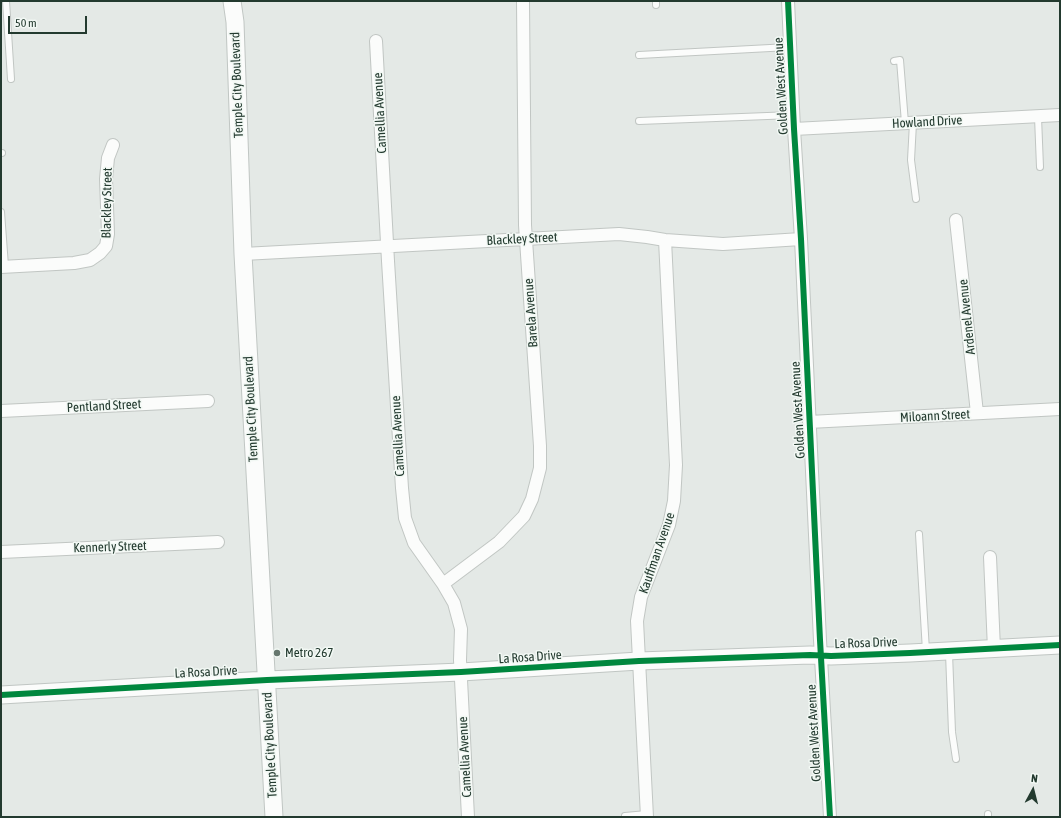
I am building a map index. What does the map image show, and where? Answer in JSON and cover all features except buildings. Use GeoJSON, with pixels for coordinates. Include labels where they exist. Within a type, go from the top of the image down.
{"type":"FeatureCollection","features":[{"type":"Feature","properties":{"kind":"street","name":"Temple City Boulevard"},"geometry":{"type":"LineString","coordinates":[[232,1],[235,22],[242,254],[274,817]]}},
{"type":"Feature","properties":{"kind":"street","name":"Barela Avenue"},"geometry":{"type":"LineString","coordinates":[[443,584],[499,542],[524,516],[537,484],[540,468],[540,446],[526,239],[523,1]]}},
{"type":"Feature","properties":{"kind":"street","name":"Golden West Avenue"},"geometry":{"type":"LineString","coordinates":[[788,1],[789,47],[801,239],[830,817]]}},
{"type":"Feature","properties":{"kind":"street","name":"Camellia Avenue"},"geometry":{"type":"LineString","coordinates":[[376,41],[387,246],[405,518],[414,544],[443,584],[454,603],[461,630],[460,672],[468,817]]}},
{"type":"Feature","properties":{"kind":"street","name":"Howland Drive"},"geometry":{"type":"LineString","coordinates":[[794,129],[1060,115]]}},
{"type":"Feature","properties":{"kind":"street","name":"Blackley Street"},"geometry":{"type":"LineString","coordinates":[[3,266],[74,263],[90,260],[100,253],[106,246],[108,234],[106,179],[108,158],[113,145]]}},
{"type":"Feature","properties":{"kind":"street","name":"Ardenel Avenue"},"geometry":{"type":"LineString","coordinates":[[956,220],[977,413]]}},
{"type":"Feature","properties":{"kind":"street","name":"Blackley Street"},"geometry":{"type":"LineString","coordinates":[[242,254],[619,234],[647,236],[665,240],[723,244],[801,239]]}},
{"type":"Feature","properties":{"kind":"street","name":"Kauffman Avenue"},"geometry":{"type":"LineString","coordinates":[[647,816],[637,621],[641,597],[669,525],[674,501],[676,465],[665,240]]}},
{"type":"Feature","properties":{"kind":"street","name":"Pentland Street"},"geometry":{"type":"LineString","coordinates":[[1,411],[208,401]]}},
{"type":"Feature","properties":{"kind":"street","name":"Miloann Street"},"geometry":{"type":"LineString","coordinates":[[809,422],[1060,409]]}},
{"type":"Feature","properties":{"kind":"street","name":"Kennerly Street"},"geometry":{"type":"LineString","coordinates":[[1,552],[218,542]]}},
{"type":"Feature","properties":{"kind":"street"},"geometry":{"type":"LineString","coordinates":[[990,557],[994,649]]}},
{"type":"Feature","properties":{"kind":"street","name":"La Rosa Drive"},"geometry":{"type":"LineString","coordinates":[[1,695],[267,680],[460,672],[639,661],[821,655],[831,656],[1060,645]]}},
{"type":"Feature","properties":{"kind":"lane"},"geometry":{"type":"LineString","coordinates":[[6,1],[11,79]]}},
{"type":"Feature","properties":{"kind":"lane"},"geometry":{"type":"LineString","coordinates":[[639,55],[789,47]]}},
{"type":"Feature","properties":{"kind":"lane"},"geometry":{"type":"LineString","coordinates":[[894,61],[900,60],[909,123],[911,160],[916,199]]}},
{"type":"Feature","properties":{"kind":"lane"},"geometry":{"type":"LineString","coordinates":[[639,121],[793,115]]}},
{"type":"Feature","properties":{"kind":"lane"},"geometry":{"type":"LineString","coordinates":[[1038,116],[1040,167]]}},
{"type":"Feature","properties":{"kind":"lane"},"geometry":{"type":"LineString","coordinates":[[1,212],[3,266]]}},
{"type":"Feature","properties":{"kind":"lane"},"geometry":{"type":"LineString","coordinates":[[919,534],[926,652]]}},
{"type":"Feature","properties":{"kind":"lane"},"geometry":{"type":"LineString","coordinates":[[949,651],[952,732],[956,759]]}},
{"type":"Feature","properties":{"kind":"lane"},"geometry":{"type":"LineString","coordinates":[[625,816],[647,816]]}},
{"type":"Feature","properties":{"kind":"cycle path"},"geometry":{"type":"LineString","coordinates":[[788,1],[830,817]]}},
{"type":"Feature","properties":{"kind":"cycle path"},"geometry":{"type":"LineString","coordinates":[[1,695],[267,680],[461,672],[639,661],[910,653],[1060,645]]}},
{"type":"Feature","properties":{"kind":"place","name":"Metro 267"},"geometry":{"type":"Point","coordinates":[277,653]}}]}
